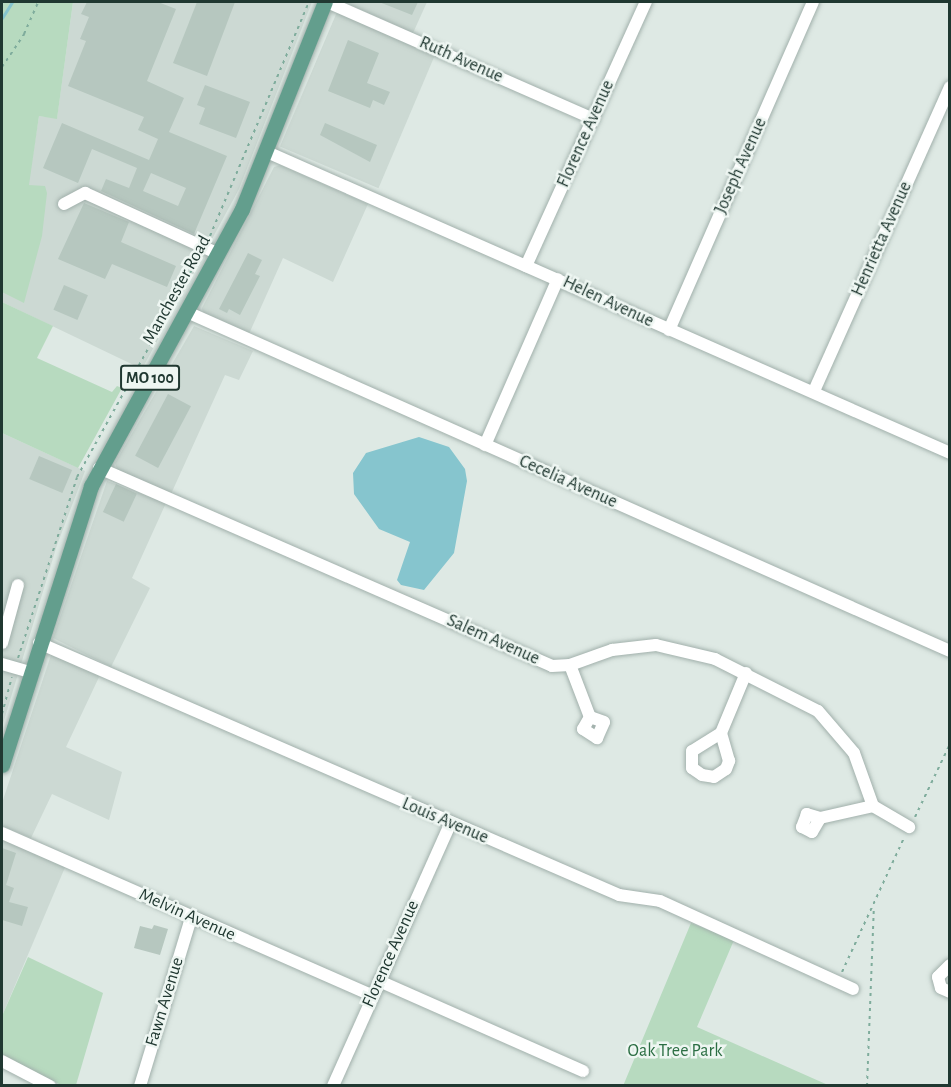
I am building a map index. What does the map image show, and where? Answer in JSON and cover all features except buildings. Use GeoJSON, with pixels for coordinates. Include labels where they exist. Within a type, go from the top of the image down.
{"type":"FeatureCollection","features":[{"type":"Feature","properties":{"kind":"main road","name":"Manchester Road"},"geometry":{"type":"LineString","coordinates":[[2,765],[73,534],[99,468],[219,254],[267,152],[326,2]]}},
{"type":"Feature","properties":{"kind":"street","name":"Ruth Avenue"},"geometry":{"type":"LineString","coordinates":[[326,2],[593,119]]}},
{"type":"Feature","properties":{"kind":"street","name":"Florence Avenue"},"geometry":{"type":"LineString","coordinates":[[526,266],[646,2]]}},
{"type":"Feature","properties":{"kind":"street","name":"Joseph Avenue"},"geometry":{"type":"LineString","coordinates":[[669,330],[813,2]]}},
{"type":"Feature","properties":{"kind":"street","name":"Henrietta Avenue"},"geometry":{"type":"LineString","coordinates":[[814,391],[950,87]]}},
{"type":"Feature","properties":{"kind":"street","name":"Helen Avenue"},"geometry":{"type":"LineString","coordinates":[[267,152],[669,330],[814,391],[950,453]]}},
{"type":"Feature","properties":{"kind":"street"},"geometry":{"type":"LineString","coordinates":[[64,204],[85,193],[219,254]]}},
{"type":"Feature","properties":{"kind":"street"},"geometry":{"type":"LineString","coordinates":[[485,445],[558,279]]}},
{"type":"Feature","properties":{"kind":"street","name":"Cecelia Avenue"},"geometry":{"type":"LineString","coordinates":[[187,312],[950,651]]}},
{"type":"Feature","properties":{"kind":"street","name":"Salem Avenue"},"geometry":{"type":"LineString","coordinates":[[99,468],[552,666],[570,665],[612,650],[656,645],[690,650],[746,673],[807,704],[838,729],[860,765],[873,806]]}},
{"type":"Feature","properties":{"kind":"street"},"geometry":{"type":"LineString","coordinates":[[2,643],[18,585]]}},
{"type":"Feature","properties":{"kind":"street","name":"Louis Avenue"},"geometry":{"type":"LineString","coordinates":[[39,644],[450,824],[619,895],[660,901],[853,989]]}},
{"type":"Feature","properties":{"kind":"street"},"geometry":{"type":"LineString","coordinates":[[2,664],[30,672]]}},
{"type":"Feature","properties":{"kind":"street"},"geometry":{"type":"LineString","coordinates":[[570,665],[590,717]]}},
{"type":"Feature","properties":{"kind":"street"},"geometry":{"type":"LineString","coordinates":[[721,733],[746,673]]}},
{"type":"Feature","properties":{"kind":"street"},"geometry":{"type":"LineString","coordinates":[[820,818],[873,806],[909,826]]}},
{"type":"Feature","properties":{"kind":"street","name":"Florence Avenue"},"geometry":{"type":"LineString","coordinates":[[333,1086],[450,824]]}},
{"type":"Feature","properties":{"kind":"street","name":"Melvin Avenue"},"geometry":{"type":"LineString","coordinates":[[2,833],[190,918],[373,996]]}},
{"type":"Feature","properties":{"kind":"street","name":"Fawn Avenue"},"geometry":{"type":"LineString","coordinates":[[140,1086],[190,918]]}},
{"type":"Feature","properties":{"kind":"street"},"geometry":{"type":"LineString","coordinates":[[950,965],[938,977],[941,988],[950,992]]}},
{"type":"Feature","properties":{"kind":"street"},"geometry":{"type":"LineString","coordinates":[[379,981],[583,1071]]}},
{"type":"Feature","properties":{"kind":"street"},"geometry":{"type":"LineString","coordinates":[[2,1061],[47,1085]]}},
{"type":"Feature","properties":{"kind":"path"},"geometry":{"type":"LineString","coordinates":[[2,67],[20,42],[38,2]]}},
{"type":"Feature","properties":{"kind":"path"},"geometry":{"type":"LineString","coordinates":[[838,981],[909,826],[950,744]]}},
{"type":"Feature","properties":{"kind":"path"},"geometry":{"type":"LineString","coordinates":[[867,1086],[874,903]]}},
{"type":"Feature","properties":{"kind":"shaded area"},"geometry":{"type":"Polygon","coordinates":[[[73,2],[312,2],[239,189],[142,369],[2,302],[2,259],[35,187],[28,185],[39,116],[57,118],[73,2]]]}},
{"type":"Feature","properties":{"kind":"shaded area"},"geometry":{"type":"Polygon","coordinates":[[[344,2],[427,2],[413,33],[344,2]]]}},
{"type":"Feature","properties":{"kind":"shaded area"},"geometry":{"type":"Polygon","coordinates":[[[337,12],[435,54],[378,188],[280,146],[337,12]]]}},
{"type":"Feature","properties":{"kind":"shaded area"},"geometry":{"type":"Polygon","coordinates":[[[280,165],[368,204],[333,282],[283,258],[248,336],[203,314],[202,308],[274,167],[280,165]]]}},
{"type":"Feature","properties":{"kind":"shaded area"},"geometry":{"type":"Polygon","coordinates":[[[194,326],[253,351],[239,380],[225,375],[171,494],[117,469],[115,463],[194,326]]]}},
{"type":"Feature","properties":{"kind":"shaded area"},"geometry":{"type":"Polygon","coordinates":[[[2,433],[85,471],[57,545],[2,727],[2,433]]]}},
{"type":"Feature","properties":{"kind":"shaded area"},"geometry":{"type":"Polygon","coordinates":[[[107,481],[166,503],[132,578],[150,588],[111,667],[53,638],[107,481]]]}},
{"type":"Feature","properties":{"kind":"shaded area"},"geometry":{"type":"Polygon","coordinates":[[[51,655],[100,675],[66,747],[122,772],[109,820],[52,794],[31,838],[2,826],[2,803],[51,655]]]}},
{"type":"Feature","properties":{"kind":"shaded area"},"geometry":{"type":"Polygon","coordinates":[[[2,839],[66,865],[2,1016],[2,839]]]}},
{"type":"Feature","properties":{"kind":"green space"},"geometry":{"type":"Polygon","coordinates":[[[2,2],[73,2],[57,119],[39,116],[29,185],[45,186],[47,193],[42,236],[24,303],[2,292],[2,2]]]}},
{"type":"Feature","properties":{"kind":"green space"},"geometry":{"type":"Polygon","coordinates":[[[2,302],[53,326],[37,358],[112,392],[117,386],[122,388],[78,468],[2,433],[2,302]]]}},
{"type":"Feature","properties":{"kind":"green space","name":"Oak Tree Park"},"geometry":{"type":"Polygon","coordinates":[[[691,923],[734,940],[697,1027],[828,1085],[623,1086],[691,923]]]}},
{"type":"Feature","properties":{"kind":"green space"},"geometry":{"type":"Polygon","coordinates":[[[28,957],[103,993],[76,1085],[61,1085],[2,1055],[2,1016],[28,957]]]}},
{"type":"Feature","properties":{"kind":"water"},"geometry":{"type":"Polygon","coordinates":[[[419,437],[449,447],[465,469],[467,481],[454,553],[424,590],[401,585],[397,580],[410,542],[379,529],[354,494],[353,473],[366,453],[419,437]]]}},
{"type":"Feature","properties":{"kind":"waterway"},"geometry":{"type":"LineString","coordinates":[[2,18],[12,2]]}}]}
